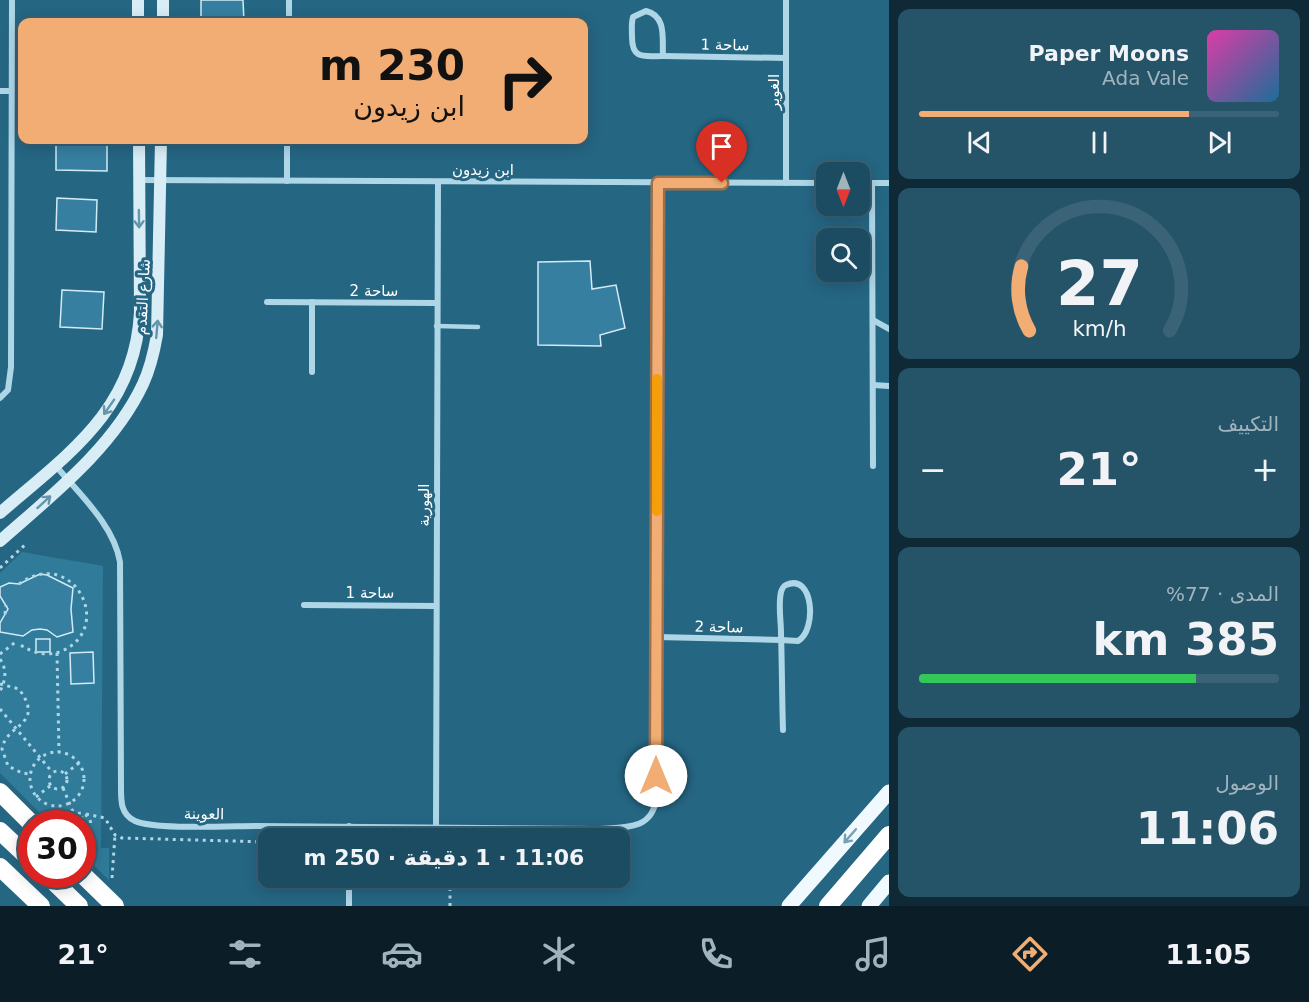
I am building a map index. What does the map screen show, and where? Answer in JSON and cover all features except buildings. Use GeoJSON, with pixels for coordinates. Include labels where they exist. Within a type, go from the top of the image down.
{"type":"FeatureCollection","features":[{"type":"Feature","properties":{"kind":"highway"},"geometry":{"type":"LineString","coordinates":[[0,792],[18,810]]}},
{"type":"Feature","properties":{"kind":"highway"},"geometry":{"type":"LineString","coordinates":[[0,831],[18,848]]}},
{"type":"Feature","properties":{"kind":"highway"},"geometry":{"type":"LineString","coordinates":[[828,906],[889,835]]}},
{"type":"Feature","properties":{"kind":"highway"},"geometry":{"type":"LineString","coordinates":[[0,867],[41,906]]}},
{"type":"Feature","properties":{"kind":"highway"},"geometry":{"type":"LineString","coordinates":[[60,888],[79,906]]}},
{"type":"Feature","properties":{"kind":"highway"},"geometry":{"type":"LineString","coordinates":[[96,888],[113,904]]}},
{"type":"Feature","properties":{"kind":"main road"},"geometry":{"type":"LineString","coordinates":[[789,906],[889,792]]}},
{"type":"Feature","properties":{"kind":"main road"},"geometry":{"type":"LineString","coordinates":[[869,906],[889,882]]}},
{"type":"Feature","properties":{"kind":"street"},"geometry":{"type":"LineString","coordinates":[[0,398],[8,390],[11,367],[12,0]]}},
{"type":"Feature","properties":{"kind":"street"},"geometry":{"type":"LineString","coordinates":[[138,0],[138,18]]}},
{"type":"Feature","properties":{"kind":"street"},"geometry":{"type":"LineString","coordinates":[[163,0],[163,18]]}},
{"type":"Feature","properties":{"kind":"street"},"geometry":{"type":"LineString","coordinates":[[289,0],[289,18]]}},
{"type":"Feature","properties":{"kind":"street","name":"الغوير"},"geometry":{"type":"LineString","coordinates":[[786,0],[786,183]]}},
{"type":"Feature","properties":{"kind":"street","name":"ساحة 1"},"geometry":{"type":"LineString","coordinates":[[663,56],[662,26],[659,18],[654,13],[640,12],[633,17],[632,48],[636,54],[642,56],[786,58]]}},
{"type":"Feature","properties":{"kind":"street"},"geometry":{"type":"LineString","coordinates":[[0,91],[11,91]]}},
{"type":"Feature","properties":{"kind":"street","name":"شارع التقدم"},"geometry":{"type":"LineString","coordinates":[[0,513],[56,466],[97,425],[115,399],[134,358],[140,312],[139,144]]}},
{"type":"Feature","properties":{"kind":"street","name":"شارع التقدم"},"geometry":{"type":"LineString","coordinates":[[0,541],[68,481],[111,434],[143,384],[157,335],[161,144]]}},
{"type":"Feature","properties":{"kind":"street"},"geometry":{"type":"LineString","coordinates":[[287,144],[287,181]]}},
{"type":"Feature","properties":{"kind":"street","name":"ابن زيدون"},"geometry":{"type":"LineString","coordinates":[[139,180],[816,183]]}},
{"type":"Feature","properties":{"kind":"street","name":"الهورية"},"geometry":{"type":"LineString","coordinates":[[436,828],[438,182]]}},
{"type":"Feature","properties":{"kind":"street"},"geometry":{"type":"LineString","coordinates":[[657,637],[658,183]]}},
{"type":"Feature","properties":{"kind":"street"},"geometry":{"type":"LineString","coordinates":[[873,466],[872,183],[889,183]]}},
{"type":"Feature","properties":{"kind":"street","name":"ساحة 2"},"geometry":{"type":"LineString","coordinates":[[267,302],[436,303]]}},
{"type":"Feature","properties":{"kind":"street"},"geometry":{"type":"LineString","coordinates":[[312,302],[312,372]]}},
{"type":"Feature","properties":{"kind":"street"},"geometry":{"type":"LineString","coordinates":[[873,320],[889,329]]}},
{"type":"Feature","properties":{"kind":"street"},"geometry":{"type":"LineString","coordinates":[[873,385],[889,386]]}},
{"type":"Feature","properties":{"kind":"street","name":"العوينة"},"geometry":{"type":"LineString","coordinates":[[56,466],[109,532],[118,550],[120,562],[121,785],[122,803],[128,817],[145,824],[168,825],[436,828]]}},
{"type":"Feature","properties":{"kind":"street","name":"ساحة 2"},"geometry":{"type":"LineString","coordinates":[[657,637],[782,640],[798,641],[802,639],[809,627],[808,595],[805,589],[796,584],[786,585],[781,590],[782,640],[783,730]]}},
{"type":"Feature","properties":{"kind":"street","name":"ساحة 1"},"geometry":{"type":"LineString","coordinates":[[304,604],[436,606]]}},
{"type":"Feature","properties":{"kind":"street","name":"العوينة"},"geometry":{"type":"LineString","coordinates":[[606,828],[645,822],[651,816],[656,799],[657,637]]}},
{"type":"Feature","properties":{"kind":"street"},"geometry":{"type":"LineString","coordinates":[[349,888],[349,906]]}},
{"type":"Feature","properties":{"kind":"lane"},"geometry":{"type":"LineString","coordinates":[[436,326],[478,327]]}},
{"type":"Feature","properties":{"kind":"path"},"geometry":{"type":"LineString","coordinates":[[0,568],[27,543]]}},
{"type":"Feature","properties":{"kind":"path"},"geometry":{"type":"LineString","coordinates":[[0,654],[18,642],[25,648],[40,654],[57,653],[76,642],[83,632],[86,621],[87,610],[79,589],[61,576],[50,574],[28,578],[19,584]]}},
{"type":"Feature","properties":{"kind":"path"},"geometry":{"type":"LineString","coordinates":[[5,614],[6,604]]}},
{"type":"Feature","properties":{"kind":"path"},"geometry":{"type":"LineString","coordinates":[[57,653],[59,752]]}},
{"type":"Feature","properties":{"kind":"path"},"geometry":{"type":"LineString","coordinates":[[0,659],[5,669],[0,691]]}},
{"type":"Feature","properties":{"kind":"path"},"geometry":{"type":"LineString","coordinates":[[2,684],[19,689],[27,702],[28,712],[26,720],[4,740],[2,754],[8,766],[13,770],[30,774]]}},
{"type":"Feature","properties":{"kind":"path"},"geometry":{"type":"LineString","coordinates":[[0,709],[52,772]]}},
{"type":"Feature","properties":{"kind":"path"},"geometry":{"type":"LineString","coordinates":[[59,752],[79,763],[83,786],[75,800],[68,804],[55,806],[48,805],[36,797],[32,790],[30,774],[33,765],[40,758],[59,752]]}},
{"type":"Feature","properties":{"kind":"path"},"geometry":{"type":"LineString","coordinates":[[65,774],[79,763]]}},
{"type":"Feature","properties":{"kind":"path"},"geometry":{"type":"LineString","coordinates":[[50,786],[55,789],[63,788],[67,783],[65,774],[60,771],[52,772]]}},
{"type":"Feature","properties":{"kind":"path"},"geometry":{"type":"LineString","coordinates":[[50,786],[49,777],[52,772]]}},
{"type":"Feature","properties":{"kind":"path"},"geometry":{"type":"LineString","coordinates":[[36,797],[50,786]]}},
{"type":"Feature","properties":{"kind":"path"},"geometry":{"type":"LineString","coordinates":[[63,788],[72,810]]}},
{"type":"Feature","properties":{"kind":"path"},"geometry":{"type":"LineString","coordinates":[[113,904],[115,835]]}},
{"type":"Feature","properties":{"kind":"path"},"geometry":{"type":"LineString","coordinates":[[450,888],[450,906]]}},
{"type":"Feature","properties":{"kind":"shaded area"},"geometry":{"type":"Polygon","coordinates":[[[22,552],[103,566],[101,848],[109,848],[109,880],[96,868],[96,810],[37,810],[0,773],[0,573],[22,552]]]}},
{"type":"Feature","properties":{"kind":"slow traffic"},"geometry":{"type":"LineString","coordinates":[[657,379],[657,511]]}},
{"type":"Feature","properties":{"kind":"route"},"geometry":{"type":"LineString","coordinates":[[656,776],[658,183],[722,183]]}}]}
